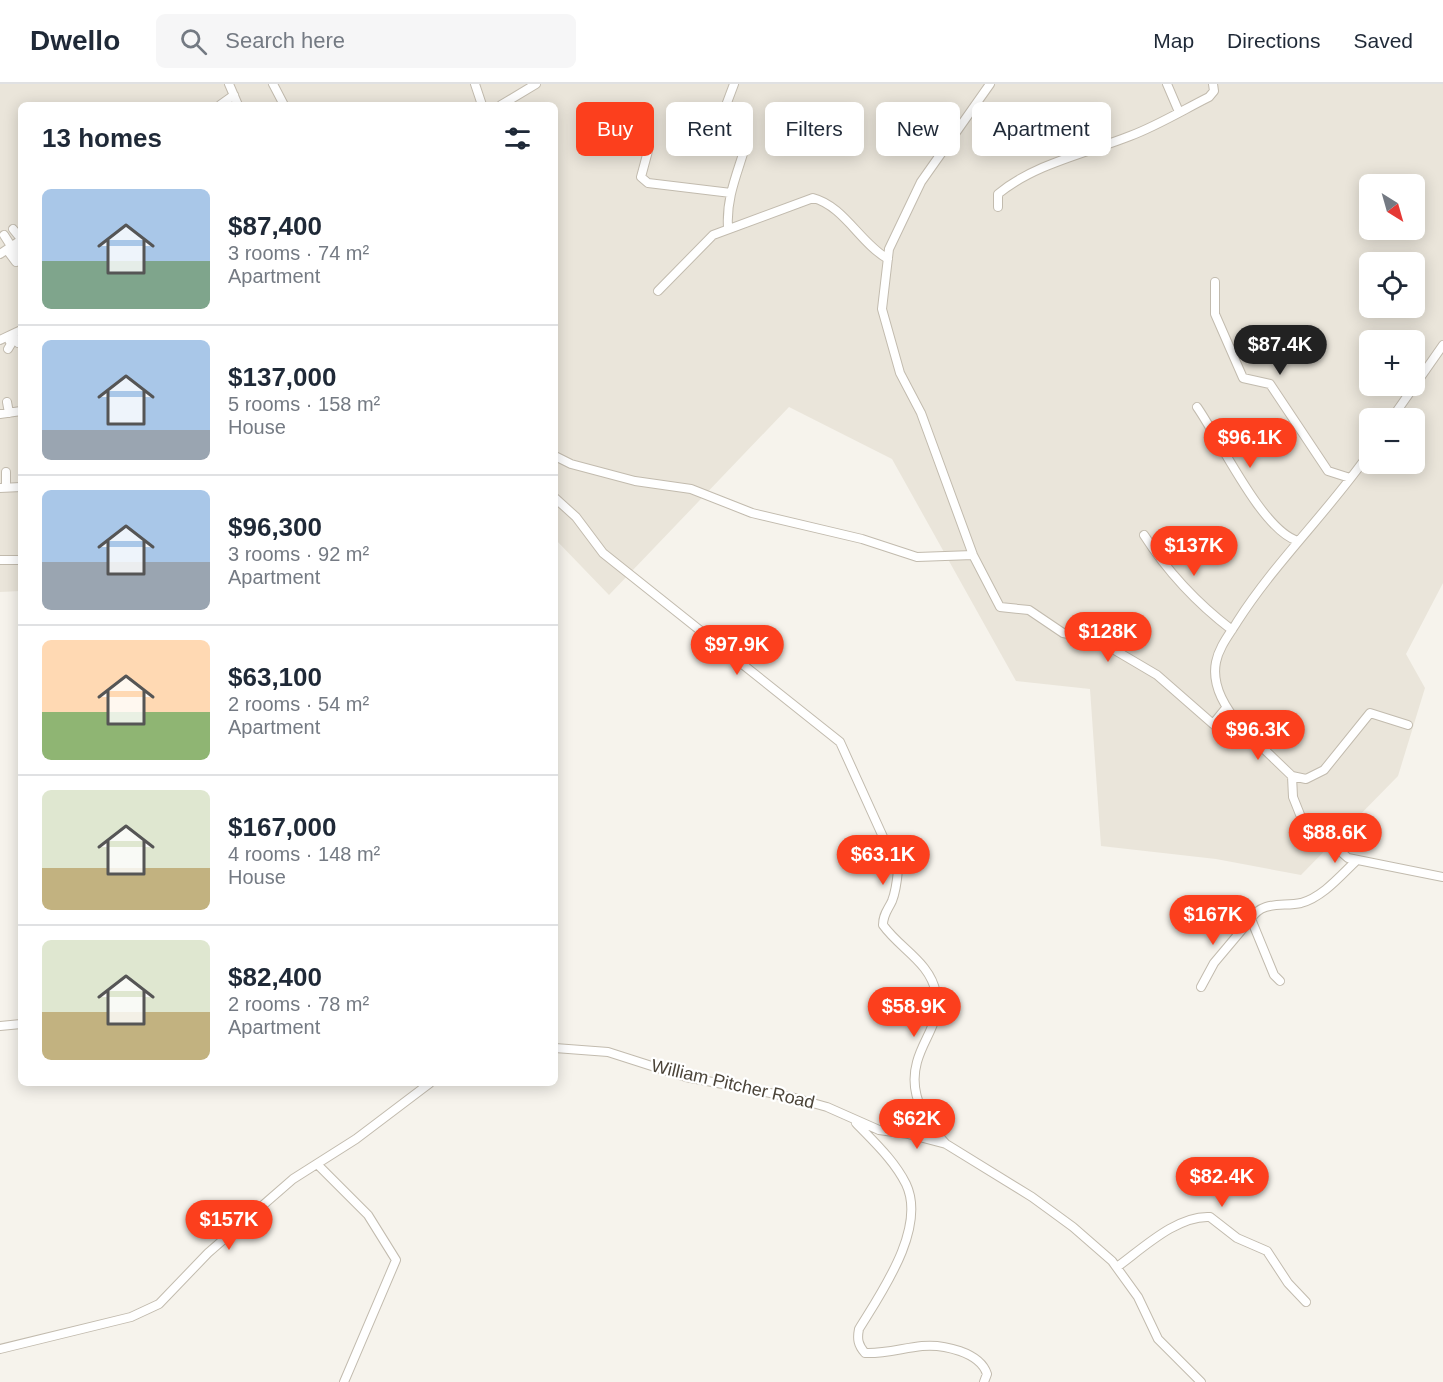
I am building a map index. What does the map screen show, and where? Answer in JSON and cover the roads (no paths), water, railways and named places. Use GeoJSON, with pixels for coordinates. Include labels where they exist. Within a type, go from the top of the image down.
{"type":"FeatureCollection","features":[{"type":"Feature","properties":{"kind":"street"},"geometry":{"type":"LineString","coordinates":[[229,84],[237,102]]}},
{"type":"Feature","properties":{"kind":"street"},"geometry":{"type":"LineString","coordinates":[[273,84],[282,102]]}},
{"type":"Feature","properties":{"kind":"street"},"geometry":{"type":"LineString","coordinates":[[475,84],[481,102]]}},
{"type":"Feature","properties":{"kind":"street"},"geometry":{"type":"LineString","coordinates":[[506,102],[536,84]]}},
{"type":"Feature","properties":{"kind":"street"},"geometry":{"type":"LineString","coordinates":[[728,227],[731,193],[746,144],[730,129],[722,116],[735,84]]}},
{"type":"Feature","properties":{"kind":"street"},"geometry":{"type":"LineString","coordinates":[[990,84],[921,182],[889,249],[882,309],[900,373],[921,413],[973,555],[1000,608],[1029,610],[1063,633],[1096,639],[1172,686],[1213,724],[1242,728]]}},
{"type":"Feature","properties":{"kind":"street"},"geometry":{"type":"LineString","coordinates":[[1167,84],[1179,112]]}},
{"type":"Feature","properties":{"kind":"street"},"geometry":{"type":"LineString","coordinates":[[998,207],[998,194],[1026,176],[1133,135],[1209,97],[1214,91],[1213,84]]}},
{"type":"Feature","properties":{"kind":"street"},"geometry":{"type":"LineString","coordinates":[[224,102],[234,95]]}},
{"type":"Feature","properties":{"kind":"street"},"geometry":{"type":"LineString","coordinates":[[647,156],[641,177],[648,183],[731,193]]}},
{"type":"Feature","properties":{"kind":"street"},"geometry":{"type":"LineString","coordinates":[[658,291],[713,235],[728,227],[764,217],[813,198],[831,206],[871,247],[888,259]]}},
{"type":"Feature","properties":{"kind":"street"},"geometry":{"type":"LineString","coordinates":[[12,246],[13,229]]}},
{"type":"Feature","properties":{"kind":"street"},"geometry":{"type":"LineString","coordinates":[[4,235],[18,258]]}},
{"type":"Feature","properties":{"kind":"street"},"geometry":{"type":"LineString","coordinates":[[1215,282],[1215,314],[1243,378],[1270,384],[1328,471],[1350,478]]}},
{"type":"Feature","properties":{"kind":"street"},"geometry":{"type":"LineString","coordinates":[[7,338],[18,343]]}},
{"type":"Feature","properties":{"kind":"street"},"geometry":{"type":"LineString","coordinates":[[7,338],[11,344],[8,349]]}},
{"type":"Feature","properties":{"kind":"street"},"geometry":{"type":"LineString","coordinates":[[1399,408],[1443,345]]}},
{"type":"Feature","properties":{"kind":"street"},"geometry":{"type":"LineString","coordinates":[[7,402],[9,413]]}},
{"type":"Feature","properties":{"kind":"street"},"geometry":{"type":"LineString","coordinates":[[1197,407],[1256,502],[1285,536],[1298,541]]}},
{"type":"Feature","properties":{"kind":"street"},"geometry":{"type":"LineString","coordinates":[[0,414],[18,412]]}},
{"type":"Feature","properties":{"kind":"street"},"geometry":{"type":"LineString","coordinates":[[558,458],[571,464],[635,481],[691,489],[752,513],[862,539],[917,557],[973,555]]}},
{"type":"Feature","properties":{"kind":"street"},"geometry":{"type":"LineString","coordinates":[[1359,466],[1256,593],[1220,649],[1216,663],[1217,684],[1226,708],[1242,728],[1292,776],[1306,779],[1317,776],[1370,713],[1408,725]]}},
{"type":"Feature","properties":{"kind":"street"},"geometry":{"type":"LineString","coordinates":[[3,487],[6,472]]}},
{"type":"Feature","properties":{"kind":"street"},"geometry":{"type":"LineString","coordinates":[[558,501],[576,517],[603,553],[840,742],[898,870],[896,889],[891,904],[885,910],[883,925],[928,971],[936,991],[938,1010],[917,1062],[916,1079],[920,1110],[928,1125],[946,1144]]}},
{"type":"Feature","properties":{"kind":"street"},"geometry":{"type":"LineString","coordinates":[[1144,535],[1153,549],[1205,609],[1232,630]]}},
{"type":"Feature","properties":{"kind":"street"},"geometry":{"type":"LineString","coordinates":[[0,561],[18,560]]}},
{"type":"Feature","properties":{"kind":"street"},"geometry":{"type":"LineString","coordinates":[[1213,724],[1226,708]]}},
{"type":"Feature","properties":{"kind":"street"},"geometry":{"type":"LineString","coordinates":[[1292,776],[1294,803],[1301,817],[1348,858],[1443,877]]}},
{"type":"Feature","properties":{"kind":"street"},"geometry":{"type":"LineString","coordinates":[[1202,987],[1214,963],[1258,909],[1305,902],[1337,879],[1357,860]]}},
{"type":"Feature","properties":{"kind":"street"},"geometry":{"type":"LineString","coordinates":[[1251,920],[1274,975],[1280,981]]}},
{"type":"Feature","properties":{"kind":"street"},"geometry":{"type":"LineString","coordinates":[[0,1026],[18,1024]]}},
{"type":"Feature","properties":{"kind":"street","name":"William Pitcher Road"},"geometry":{"type":"LineString","coordinates":[[558,1048],[608,1052],[686,1077],[791,1097],[827,1107],[855,1122],[879,1130],[908,1134],[946,1144],[1032,1197],[1065,1221],[1116,1268],[1138,1297],[1158,1339],[1201,1382]]}},
{"type":"Feature","properties":{"kind":"street"},"geometry":{"type":"LineString","coordinates":[[0,1348],[131,1317],[159,1304],[208,1253],[293,1179],[318,1165],[422,1086]]}},
{"type":"Feature","properties":{"kind":"street"},"geometry":{"type":"LineString","coordinates":[[855,1122],[890,1159],[907,1186],[910,1208],[906,1246],[860,1329],[857,1338],[860,1347],[865,1353],[924,1346],[952,1350],[977,1358],[987,1374],[984,1382]]}},
{"type":"Feature","properties":{"kind":"street"},"geometry":{"type":"LineString","coordinates":[[318,1165],[368,1215],[396,1260],[344,1382]]}},
{"type":"Feature","properties":{"kind":"street"},"geometry":{"type":"LineString","coordinates":[[1116,1268],[1179,1225],[1192,1219],[1210,1217],[1237,1238],[1268,1251],[1288,1283],[1306,1302]]}}]}
